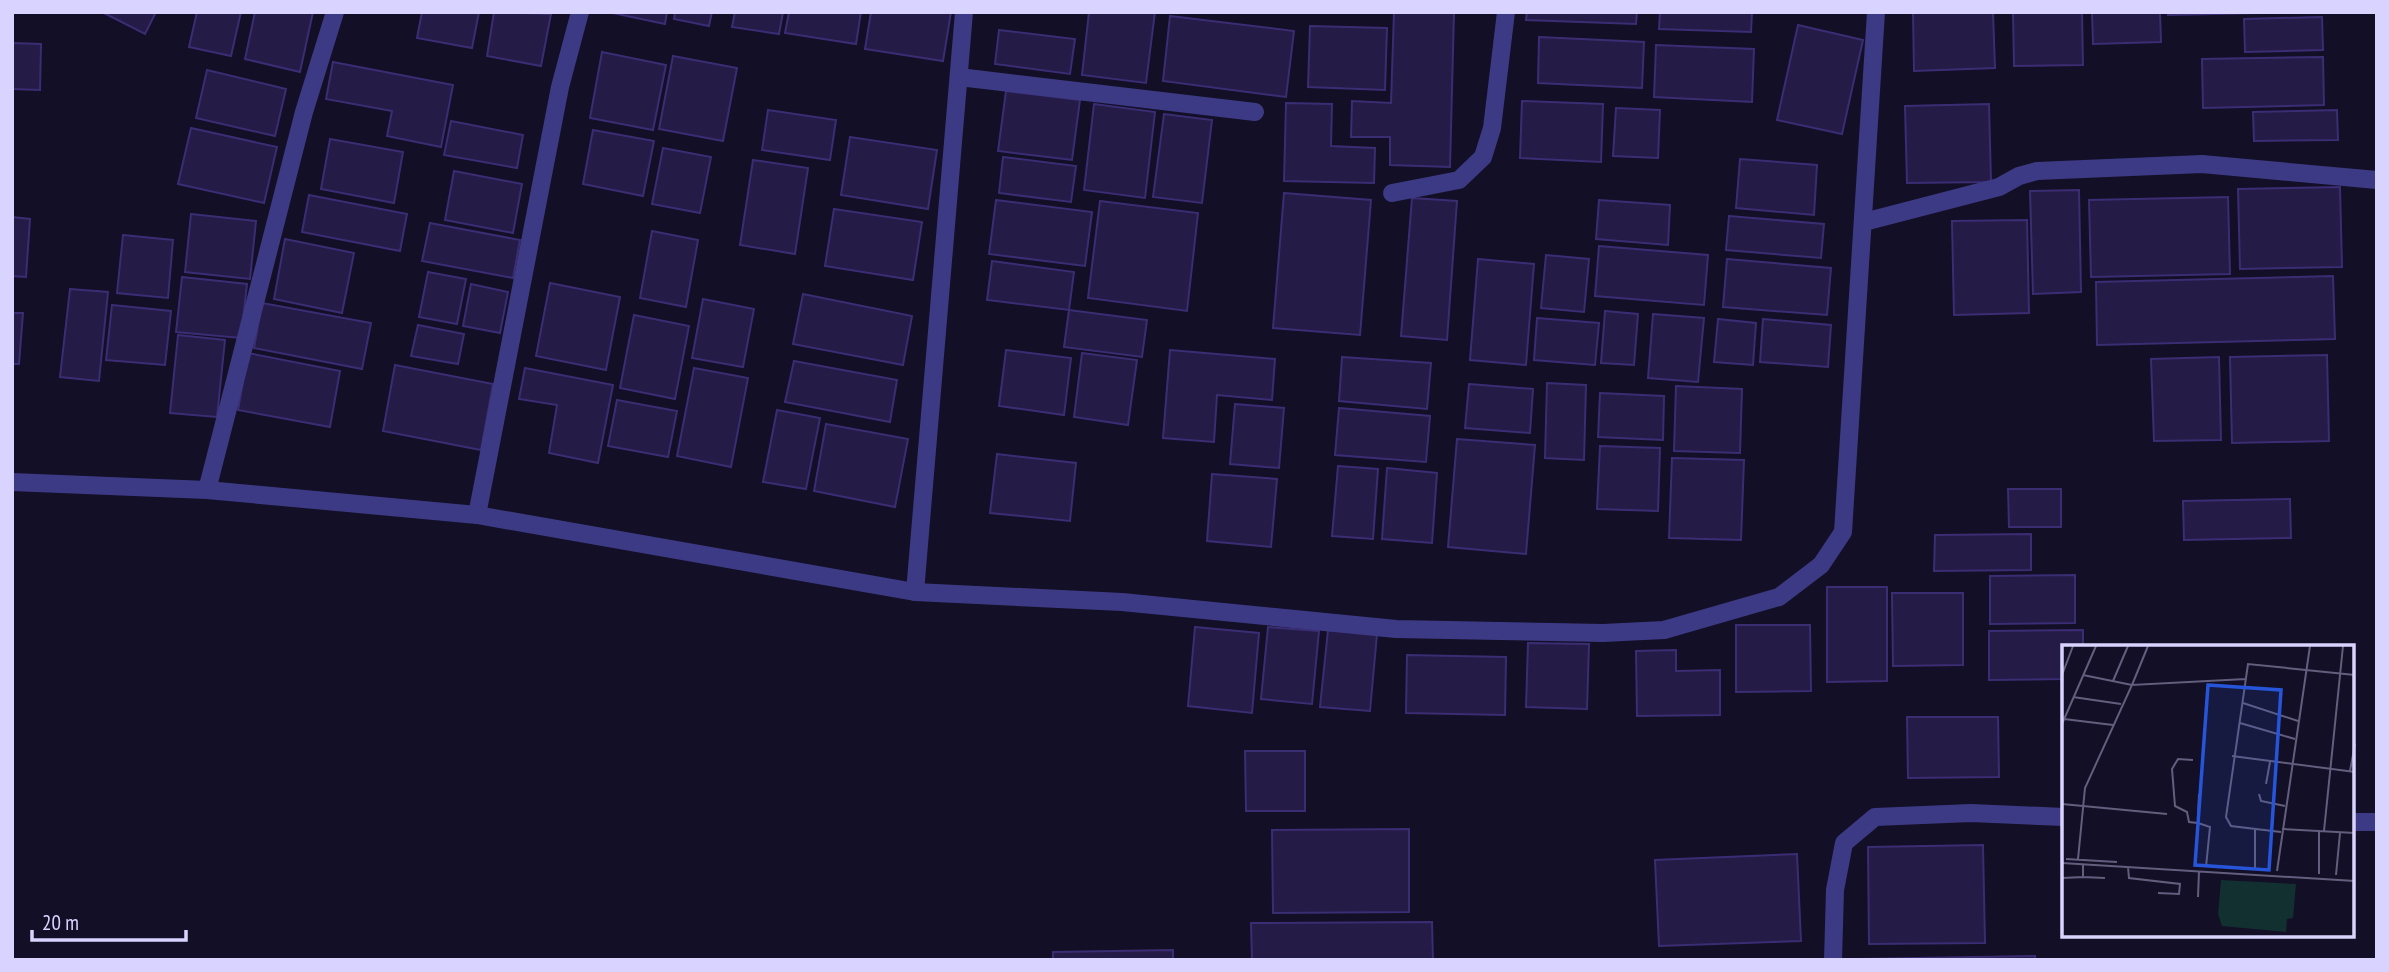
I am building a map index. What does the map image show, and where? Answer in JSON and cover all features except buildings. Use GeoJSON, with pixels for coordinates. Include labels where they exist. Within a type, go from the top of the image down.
{"type":"FeatureCollection","features":[{"type":"Feature","properties":{"kind":"street"},"geometry":{"type":"LineString","coordinates":[[207,490],[304,112],[335,12]]}},
{"type":"Feature","properties":{"kind":"street"},"geometry":{"type":"LineString","coordinates":[[478,515],[560,87],[580,12]]}},
{"type":"Feature","properties":{"kind":"street"},"geometry":{"type":"LineString","coordinates":[[915,592],[964,12]]}},
{"type":"Feature","properties":{"kind":"street"},"geometry":{"type":"LineString","coordinates":[[1392,193],[1458,180],[1483,158],[1492,128],[1506,12]]}},
{"type":"Feature","properties":{"kind":"street"},"geometry":{"type":"LineString","coordinates":[[12,482],[207,490],[478,515],[915,592],[1122,602],[1396,629],[1603,633],[1664,630],[1779,597],[1821,565],[1843,532],[1876,12]]}},
{"type":"Feature","properties":{"kind":"street"},"geometry":{"type":"LineString","coordinates":[[959,77],[1255,112]]}},
{"type":"Feature","properties":{"kind":"street"},"geometry":{"type":"LineString","coordinates":[[1864,222],[1999,187],[2019,176],[2037,171],[2202,164],[2377,180]]}},
{"type":"Feature","properties":{"kind":"street"},"geometry":{"type":"LineString","coordinates":[[1833,960],[1835,890],[1844,843],[1875,817],[1971,813],[2062,817]]}},
{"type":"Feature","properties":{"kind":"street"},"geometry":{"type":"LineString","coordinates":[[2354,822],[2374,822]]}}]}
